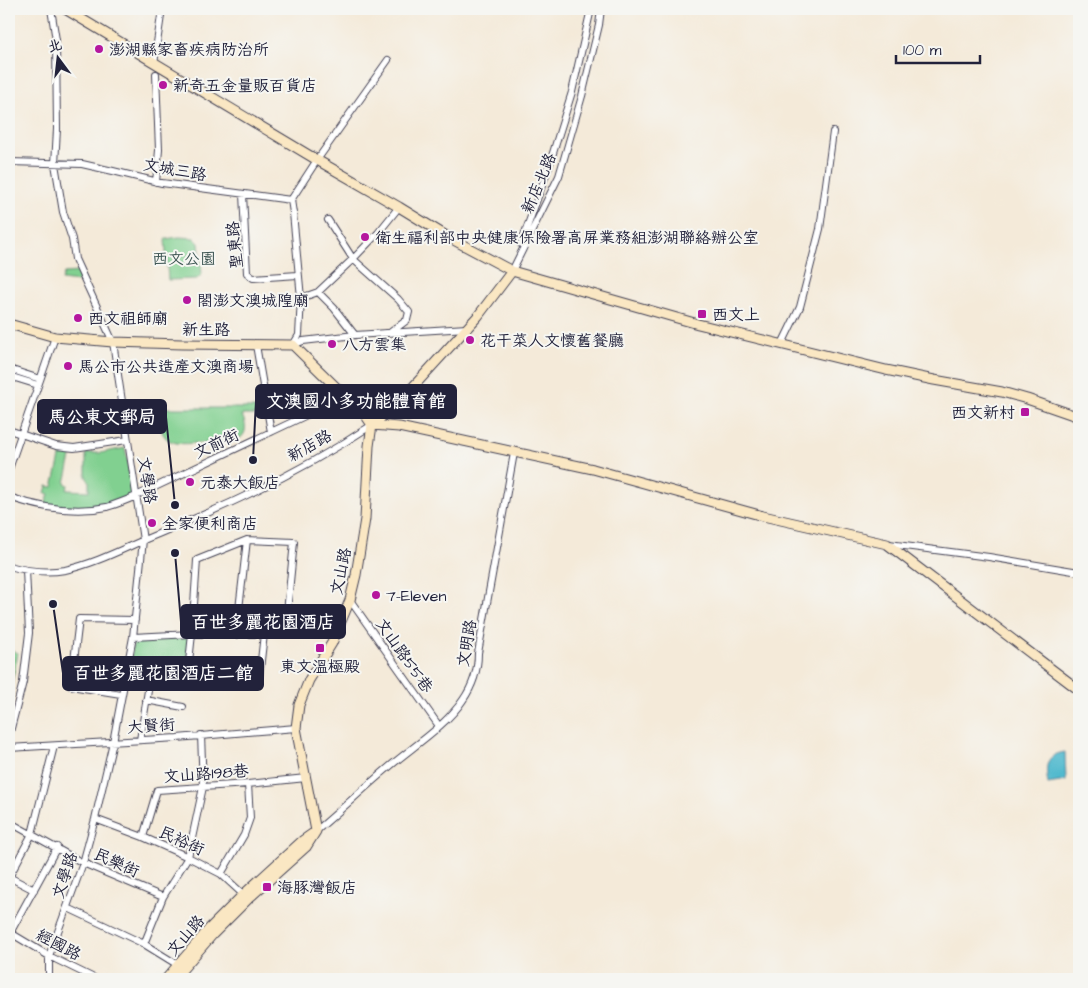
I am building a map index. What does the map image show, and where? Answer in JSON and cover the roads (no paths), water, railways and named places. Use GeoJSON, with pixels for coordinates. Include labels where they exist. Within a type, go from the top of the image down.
{"type":"FeatureCollection","features":[{"type":"Feature","properties":{"kind":"main road"},"geometry":{"type":"LineString","coordinates":[[65,9],[448,238],[512,271],[685,320],[782,344],[922,378],[1027,398],[1079,417]]}},
{"type":"Feature","properties":{"kind":"main road","name":"新店路"},"geometry":{"type":"LineString","coordinates":[[372,425],[400,400],[478,316],[512,271]]}},
{"type":"Feature","properties":{"kind":"main road","name":"新生路"},"geometry":{"type":"LineString","coordinates":[[9,324],[55,337],[113,342],[293,345]]}},
{"type":"Feature","properties":{"kind":"main road"},"geometry":{"type":"LineString","coordinates":[[293,345],[364,413],[372,425],[399,427],[593,469],[763,516],[887,544],[1079,690]]}},
{"type":"Feature","properties":{"kind":"main road","name":"文山路"},"geometry":{"type":"LineString","coordinates":[[174,979],[246,897],[302,841],[316,831],[296,728],[299,705],[309,680],[328,651],[350,600],[365,520],[372,425]]}},
{"type":"Feature","properties":{"kind":"main road","name":"文山路"},"geometry":{"type":"LineString","coordinates":[[166,979],[209,929],[246,897]]}},
{"type":"Feature","properties":{"kind":"street","name":"文學路"},"geometry":{"type":"LineString","coordinates":[[49,956],[68,908],[96,819],[133,637],[143,540],[113,342],[76,259],[63,212],[55,164],[57,129],[56,40],[51,9]]}},
{"type":"Feature","properties":{"kind":"street"},"geometry":{"type":"LineString","coordinates":[[154,63],[162,9]]}},
{"type":"Feature","properties":{"kind":"street","name":"新店北路"},"geometry":{"type":"LineString","coordinates":[[512,271],[548,169],[572,92],[591,9]]}},
{"type":"Feature","properties":{"kind":"street","name":"新店北路"},"geometry":{"type":"LineString","coordinates":[[512,271],[559,176],[582,96],[601,9]]}},
{"type":"Feature","properties":{"kind":"street"},"geometry":{"type":"LineString","coordinates":[[293,345],[299,335],[301,298],[291,200],[388,60]]}},
{"type":"Feature","properties":{"kind":"street"},"geometry":{"type":"LineString","coordinates":[[156,74],[159,150],[156,182]]}},
{"type":"Feature","properties":{"kind":"street"},"geometry":{"type":"LineString","coordinates":[[782,344],[800,307],[820,229],[833,132]]}},
{"type":"Feature","properties":{"kind":"street","name":"文城三路"},"geometry":{"type":"LineString","coordinates":[[9,162],[82,164],[156,182],[291,200]]}},
{"type":"Feature","properties":{"kind":"street","name":"聖東路"},"geometry":{"type":"LineString","coordinates":[[243,194],[247,273],[254,278],[298,275]]}},
{"type":"Feature","properties":{"kind":"street"},"geometry":{"type":"LineString","coordinates":[[301,298],[318,292],[378,233],[399,207]]}},
{"type":"Feature","properties":{"kind":"street"},"geometry":{"type":"LineString","coordinates":[[328,220],[353,259],[398,299],[409,312],[407,320],[392,332]]}},
{"type":"Feature","properties":{"kind":"street"},"geometry":{"type":"LineString","coordinates":[[318,292],[334,308],[355,335]]}},
{"type":"Feature","properties":{"kind":"street"},"geometry":{"type":"LineString","coordinates":[[293,345],[303,341],[355,335],[467,328]]}},
{"type":"Feature","properties":{"kind":"street"},"geometry":{"type":"LineString","coordinates":[[9,469],[55,337]]}},
{"type":"Feature","properties":{"kind":"street"},"geometry":{"type":"LineString","coordinates":[[256,345],[271,432]]}},
{"type":"Feature","properties":{"kind":"street"},"geometry":{"type":"LineString","coordinates":[[9,369],[39,382]]}},
{"type":"Feature","properties":{"kind":"street"},"geometry":{"type":"LineString","coordinates":[[9,376],[39,382]]}},
{"type":"Feature","properties":{"kind":"street","name":"文前街"},"geometry":{"type":"LineString","coordinates":[[9,497],[52,509],[78,511],[108,506],[136,496],[310,414],[342,393]]}},
{"type":"Feature","properties":{"kind":"street","name":"新店路"},"geometry":{"type":"LineString","coordinates":[[9,566],[43,572],[64,570],[96,560],[262,488],[331,451],[372,425]]}},
{"type":"Feature","properties":{"kind":"street"},"geometry":{"type":"LineString","coordinates":[[9,430],[56,446],[74,448],[127,440]]}},
{"type":"Feature","properties":{"kind":"street","name":"文明路"},"geometry":{"type":"LineString","coordinates":[[316,831],[452,714],[472,684],[478,665],[478,653],[514,453]]}},
{"type":"Feature","properties":{"kind":"street"},"geometry":{"type":"LineString","coordinates":[[236,635],[247,540]]}},
{"type":"Feature","properties":{"kind":"street"},"geometry":{"type":"LineString","coordinates":[[264,634],[259,678],[256,682],[188,684],[197,560],[247,540],[294,542],[285,632]]}},
{"type":"Feature","properties":{"kind":"street"},"geometry":{"type":"LineString","coordinates":[[887,544],[989,557],[1079,572]]}},
{"type":"Feature","properties":{"kind":"street"},"geometry":{"type":"LineString","coordinates":[[9,736],[23,682],[29,633],[26,570]]}},
{"type":"Feature","properties":{"kind":"street","name":"文山路55巷"},"geometry":{"type":"LineString","coordinates":[[350,600],[439,726]]}},
{"type":"Feature","properties":{"kind":"street"},"geometry":{"type":"LineString","coordinates":[[122,694],[71,686],[79,618],[135,620]]}},
{"type":"Feature","properties":{"kind":"street"},"geometry":{"type":"LineString","coordinates":[[133,637],[285,632],[336,633]]}},
{"type":"Feature","properties":{"kind":"street"},"geometry":{"type":"LineString","coordinates":[[140,740],[151,672]]}},
{"type":"Feature","properties":{"kind":"street"},"geometry":{"type":"LineString","coordinates":[[146,700],[183,707]]}},
{"type":"Feature","properties":{"kind":"street","name":"大賢街"},"geometry":{"type":"LineString","coordinates":[[9,748],[296,728]]}},
{"type":"Feature","properties":{"kind":"street"},"geometry":{"type":"LineString","coordinates":[[144,944],[163,897],[188,857],[203,787],[201,735]]}},
{"type":"Feature","properties":{"kind":"street"},"geometry":{"type":"LineString","coordinates":[[34,890],[9,877],[32,834],[54,746]]}},
{"type":"Feature","properties":{"kind":"street","name":"文山路198巷"},"geometry":{"type":"LineString","coordinates":[[143,838],[157,790],[306,778]]}},
{"type":"Feature","properties":{"kind":"street"},"geometry":{"type":"LineString","coordinates":[[221,874],[244,835],[250,818],[248,784]]}},
{"type":"Feature","properties":{"kind":"street","name":"民裕街"},"geometry":{"type":"LineString","coordinates":[[96,819],[188,857],[221,874],[246,897]]}},
{"type":"Feature","properties":{"kind":"street","name":"民樂街"},"geometry":{"type":"LineString","coordinates":[[9,822],[83,863],[163,897]]}},
{"type":"Feature","properties":{"kind":"street"},"geometry":{"type":"LineString","coordinates":[[10,933],[57,847]]}},
{"type":"Feature","properties":{"kind":"street"},"geometry":{"type":"LineString","coordinates":[[68,908],[144,944],[178,965]]}},
{"type":"Feature","properties":{"kind":"street","name":"經國路"},"geometry":{"type":"LineString","coordinates":[[10,933],[49,956],[96,979]]}},
{"type":"Feature","properties":{"kind":"street"},"geometry":{"type":"LineString","coordinates":[[49,956],[49,979]]}},
{"type":"Feature","properties":{"kind":"water"},"geometry":{"type":"Polygon","coordinates":[[[1065,752],[1066,781],[1048,784],[1048,762],[1058,753],[1065,752]]]}},
{"type":"Feature","properties":{"kind":"place","name":"澎湖縣家畜疾病防治所"},"geometry":{"type":"Point","coordinates":[99,49]}},
{"type":"Feature","properties":{"kind":"place","name":"新奇五金量販百貨店"},"geometry":{"type":"Point","coordinates":[163,85]}},
{"type":"Feature","properties":{"kind":"place","name":"衛生福利部中央健康保險署高屏業務組澎湖聯絡辦公室"},"geometry":{"type":"Point","coordinates":[365,237]}},
{"type":"Feature","properties":{"kind":"place","name":"閤澎文澳城隍廟"},"geometry":{"type":"Point","coordinates":[187,300]}},
{"type":"Feature","properties":{"kind":"place","name":"西文上"},"geometry":{"type":"Point","coordinates":[702,314]}},
{"type":"Feature","properties":{"kind":"place","name":"西文祖師廟"},"geometry":{"type":"Point","coordinates":[78,318]}},
{"type":"Feature","properties":{"kind":"place","name":"花干菜人文懷舊餐廳"},"geometry":{"type":"Point","coordinates":[470,340]}},
{"type":"Feature","properties":{"kind":"place","name":"八方雲集"},"geometry":{"type":"Point","coordinates":[332,344]}},
{"type":"Feature","properties":{"kind":"place","name":"馬公市公共造產文澳商場"},"geometry":{"type":"Point","coordinates":[68,366]}},
{"type":"Feature","properties":{"kind":"place","name":"西文新村"},"geometry":{"type":"Point","coordinates":[1025,412]}},
{"type":"Feature","properties":{"kind":"place","name":"文澳國小多功能體育館"},"geometry":{"type":"Point","coordinates":[253,460]}},
{"type":"Feature","properties":{"kind":"place","name":"元泰大飯店"},"geometry":{"type":"Point","coordinates":[190,482]}},
{"type":"Feature","properties":{"kind":"place","name":"馬公東文郵局"},"geometry":{"type":"Point","coordinates":[175,505]}},
{"type":"Feature","properties":{"kind":"place","name":"全家便利商店"},"geometry":{"type":"Point","coordinates":[152,523]}},
{"type":"Feature","properties":{"kind":"place","name":"百世多麗花園酒店"},"geometry":{"type":"Point","coordinates":[175,553]}},
{"type":"Feature","properties":{"kind":"place","name":"7-Eleven"},"geometry":{"type":"Point","coordinates":[376,595]}},
{"type":"Feature","properties":{"kind":"place","name":"百世多麗花園酒店二館"},"geometry":{"type":"Point","coordinates":[53,604]}},
{"type":"Feature","properties":{"kind":"place","name":"東文溫極殿"},"geometry":{"type":"Point","coordinates":[320,648]}},
{"type":"Feature","properties":{"kind":"place","name":"海豚灣飯店"},"geometry":{"type":"Point","coordinates":[267,887]}},
{"type":"Feature","properties":{"kind":"park label","name":"西文公園"},"geometry":{"type":"Point","coordinates":[184,258]}}]}
